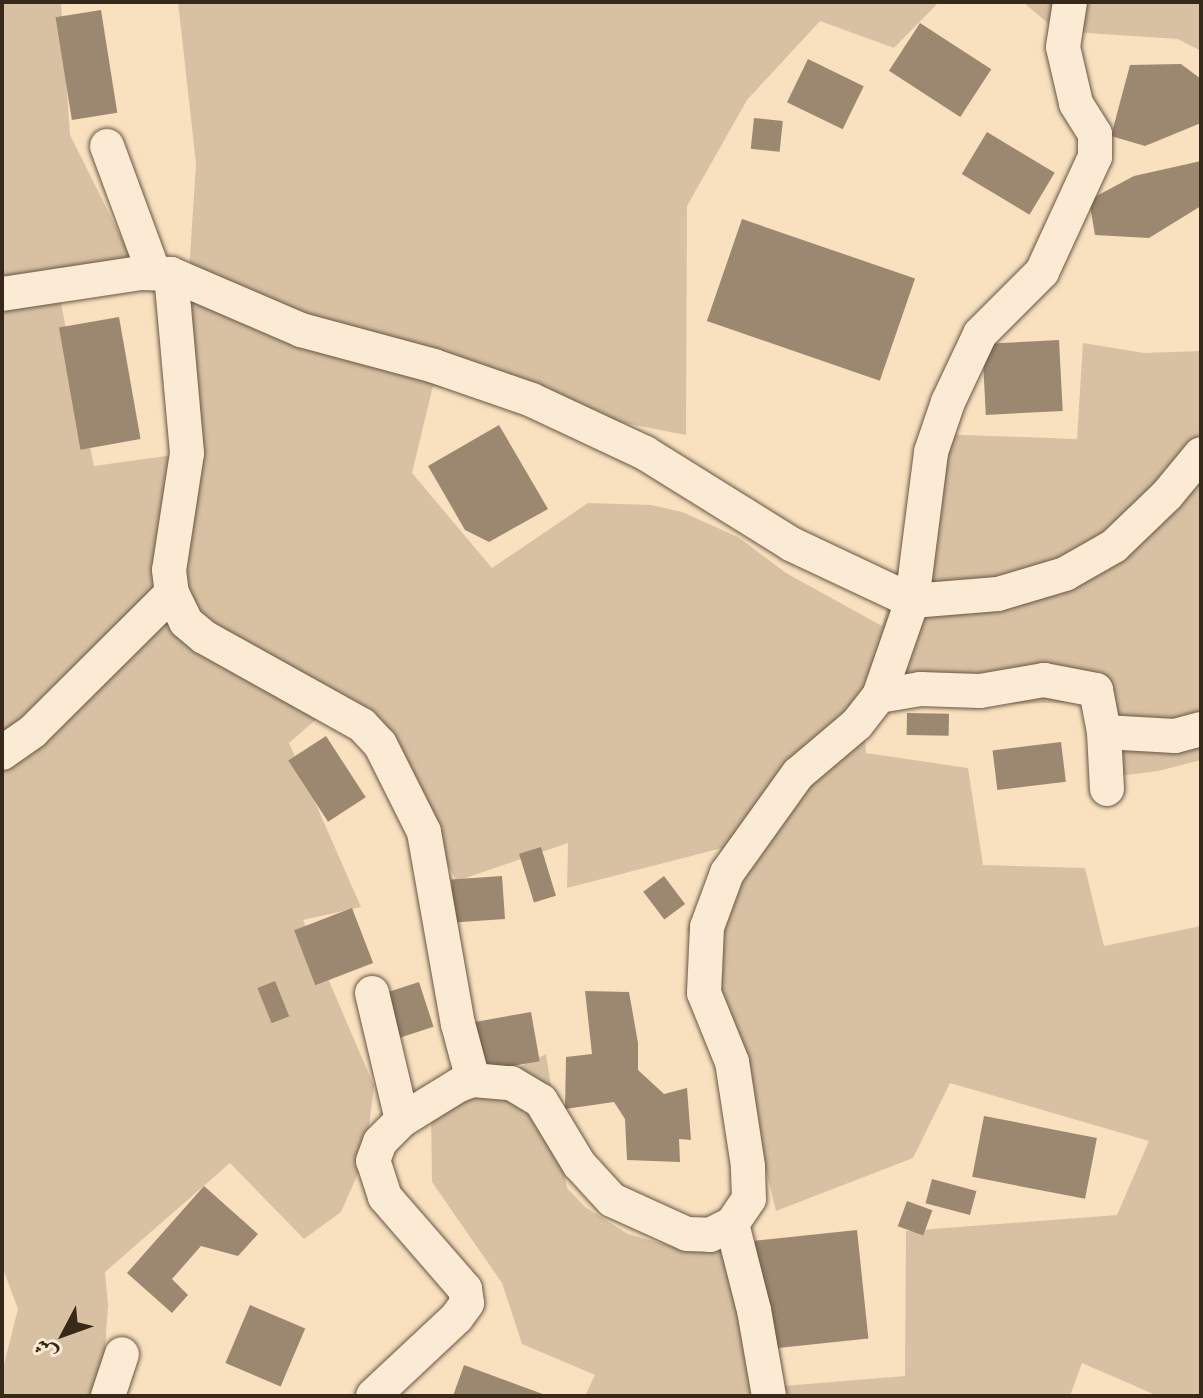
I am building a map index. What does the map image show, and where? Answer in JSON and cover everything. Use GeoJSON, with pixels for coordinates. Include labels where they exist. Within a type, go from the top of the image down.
{"type":"FeatureCollection","features":[{"type":"Feature","properties":{"kind":"street"},"geometry":{"type":"LineString","coordinates":[[373,1396],[457,1317],[467,1303],[465,1289],[401,1220],[376,1177],[373,1161],[380,1142],[417,1108],[473,1080],[511,1083],[541,1101],[579,1164],[612,1200],[687,1234],[710,1235],[732,1224],[749,1199],[748,1166],[732,1062],[704,993],[707,927],[727,873],[798,774],[857,724],[879,696],[912,601],[931,452],[948,402],[980,334],[1042,272],[1095,157],[1095,134],[1076,103],[1063,47],[1070,2]]}},
{"type":"Feature","properties":{"kind":"street"},"geometry":{"type":"LineString","coordinates":[[107,146],[163,273],[187,453],[169,570],[172,593],[186,622],[204,637],[362,725],[380,744],[424,832],[458,1024],[473,1080]]}},
{"type":"Feature","properties":{"kind":"street"},"geometry":{"type":"LineString","coordinates":[[7,288],[163,273],[301,330],[434,366],[532,400],[645,453],[791,544],[912,601],[998,594],[1065,574],[1114,546],[1167,495],[1201,454]]}},
{"type":"Feature","properties":{"kind":"street"},"geometry":{"type":"LineString","coordinates":[[2,753],[33,731],[172,593]]}},
{"type":"Feature","properties":{"kind":"street"},"geometry":{"type":"LineString","coordinates":[[879,696],[920,689],[980,691],[1044,680],[1096,690],[1104,732],[1107,789]]}},
{"type":"Feature","properties":{"kind":"street"},"geometry":{"type":"LineString","coordinates":[[1104,732],[1175,736],[1201,729]]}},
{"type":"Feature","properties":{"kind":"street"},"geometry":{"type":"LineString","coordinates":[[372,993],[402,1120]]}},
{"type":"Feature","properties":{"kind":"street"},"geometry":{"type":"LineString","coordinates":[[732,1224],[754,1310],[769,1396]]}},
{"type":"Feature","properties":{"kind":"street"},"geometry":{"type":"LineString","coordinates":[[108,1396],[122,1354]]}},
{"type":"Feature","properties":{"kind":"shaded area"},"geometry":{"type":"Polygon","coordinates":[[[2,2],[61,2],[70,135],[139,273],[60,299],[94,466],[188,453],[189,272],[196,164],[178,2],[939,2],[894,48],[820,21],[747,100],[687,206],[686,435],[433,386],[412,473],[492,568],[588,503],[651,505],[682,512],[738,537],[786,573],[882,626],[936,434],[1077,439],[1083,343],[1144,353],[1201,351],[1201,760],[1158,771],[1103,778],[1085,702],[862,708],[866,753],[968,768],[983,865],[1085,868],[1104,946],[1201,926],[1201,1396],[1158,1396],[1082,1363],[1070,1396],[585,1396],[595,1375],[522,1344],[502,1283],[432,1182],[431,1111],[546,1054],[567,1188],[585,1207],[628,1234],[674,1247],[720,1246],[783,1386],[905,1376],[906,1231],[1117,1215],[1149,1141],[950,1083],[913,1158],[776,1211],[737,1051],[687,929],[722,848],[567,888],[568,843],[457,881],[344,695],[289,743],[361,907],[303,920],[374,1086],[365,1158],[341,1212],[304,1239],[230,1163],[105,1272],[108,1305],[102,1396],[2,1396],[2,1372],[18,1309],[2,1266],[2,2]]]}},
{"type":"Feature","properties":{"kind":"shaded area"},"geometry":{"type":"Polygon","coordinates":[[[1023,2],[1201,2],[1201,51],[1178,39],[1057,31],[1023,2]]]}},
{"type":"Feature","properties":{"kind":"building"},"geometry":{"type":"Polygon","coordinates":[[[101,10],[117,113],[72,120],[56,17],[101,10]]]}},
{"type":"Feature","properties":{"kind":"building"},"geometry":{"type":"Polygon","coordinates":[[[920,23],[991,69],[960,117],[889,71],[920,23]]]}},
{"type":"Feature","properties":{"kind":"building"},"geometry":{"type":"Polygon","coordinates":[[[808,59],[864,86],[843,129],[787,102],[808,59]]]}},
{"type":"Feature","properties":{"kind":"building"},"geometry":{"type":"Polygon","coordinates":[[[1181,64],[1201,79],[1201,123],[1145,146],[1111,136],[1130,65],[1181,64]]]}},
{"type":"Feature","properties":{"kind":"building"},"geometry":{"type":"Polygon","coordinates":[[[754,118],[783,121],[780,152],[751,149],[754,118]]]}},
{"type":"Feature","properties":{"kind":"building"},"geometry":{"type":"Polygon","coordinates":[[[987,132],[1055,173],[1029,215],[962,174],[987,132]]]}},
{"type":"Feature","properties":{"kind":"building"},"geometry":{"type":"Polygon","coordinates":[[[1201,161],[1201,206],[1149,238],[1095,235],[1089,200],[1134,176],[1201,161]]]}},
{"type":"Feature","properties":{"kind":"building"},"geometry":{"type":"Polygon","coordinates":[[[742,219],[915,279],[880,381],[707,321],[742,219]]]}},
{"type":"Feature","properties":{"kind":"building"},"geometry":{"type":"Polygon","coordinates":[[[119,317],[141,439],[80,450],[59,328],[119,317]]]}},
{"type":"Feature","properties":{"kind":"building"},"geometry":{"type":"Polygon","coordinates":[[[1059,340],[1063,411],[986,415],[982,344],[1059,340]]]}},
{"type":"Feature","properties":{"kind":"building"},"geometry":{"type":"Polygon","coordinates":[[[499,425],[548,509],[489,542],[465,530],[428,466],[499,425]]]}},
{"type":"Feature","properties":{"kind":"building"},"geometry":{"type":"Polygon","coordinates":[[[907,713],[949,714],[949,736],[907,735],[907,713]]]}},
{"type":"Feature","properties":{"kind":"building"},"geometry":{"type":"Polygon","coordinates":[[[326,736],[366,797],[328,822],[288,761],[326,736]]]}},
{"type":"Feature","properties":{"kind":"building"},"geometry":{"type":"Polygon","coordinates":[[[1061,742],[1066,782],[997,790],[993,750],[1061,742]]]}},
{"type":"Feature","properties":{"kind":"building"},"geometry":{"type":"Polygon","coordinates":[[[541,847],[556,896],[534,902],[519,854],[541,847]]]}},
{"type":"Feature","properties":{"kind":"building"},"geometry":{"type":"Polygon","coordinates":[[[502,876],[505,919],[454,922],[451,880],[502,876]]]}},
{"type":"Feature","properties":{"kind":"building"},"geometry":{"type":"Polygon","coordinates":[[[664,876],[685,904],[664,920],[643,892],[664,876]]]}},
{"type":"Feature","properties":{"kind":"building"},"geometry":{"type":"Polygon","coordinates":[[[352,908],[373,963],[315,985],[294,930],[352,908]]]}},
{"type":"Feature","properties":{"kind":"building"},"geometry":{"type":"Polygon","coordinates":[[[275,981],[289,1016],[272,1023],[257,988],[275,981]]]}},
{"type":"Feature","properties":{"kind":"building"},"geometry":{"type":"Polygon","coordinates":[[[419,982],[434,1027],[397,1038],[383,994],[419,982]]]}},
{"type":"Feature","properties":{"kind":"building"},"geometry":{"type":"Polygon","coordinates":[[[585,991],[629,992],[638,1043],[638,1070],[664,1094],[687,1088],[691,1140],[679,1139],[680,1162],[627,1160],[625,1119],[614,1102],[565,1109],[566,1057],[592,1054],[585,991]]]}},
{"type":"Feature","properties":{"kind":"building"},"geometry":{"type":"Polygon","coordinates":[[[531,1012],[540,1061],[481,1072],[472,1022],[531,1012]]]}},
{"type":"Feature","properties":{"kind":"building"},"geometry":{"type":"Polygon","coordinates":[[[984,1116],[1097,1138],[1085,1199],[972,1177],[984,1116]]]}},
{"type":"Feature","properties":{"kind":"building"},"geometry":{"type":"Polygon","coordinates":[[[932,1179],[976,1191],[970,1215],[926,1203],[932,1179]]]}},
{"type":"Feature","properties":{"kind":"building"},"geometry":{"type":"Polygon","coordinates":[[[204,1186],[258,1234],[238,1256],[201,1246],[172,1279],[188,1295],[172,1313],[127,1273],[204,1186]]]}},
{"type":"Feature","properties":{"kind":"building"},"geometry":{"type":"Polygon","coordinates":[[[907,1201],[932,1210],[923,1236],[898,1226],[907,1201]]]}},
{"type":"Feature","properties":{"kind":"building"},"geometry":{"type":"Polygon","coordinates":[[[857,1230],[868,1338],[766,1349],[755,1241],[857,1230]]]}},
{"type":"Feature","properties":{"kind":"building"},"geometry":{"type":"Polygon","coordinates":[[[250,1305],[305,1328],[281,1386],[225,1363],[250,1305]]]}},
{"type":"Feature","properties":{"kind":"building"},"geometry":{"type":"Polygon","coordinates":[[[464,1365],[548,1396],[453,1396],[464,1365]]]}}]}
